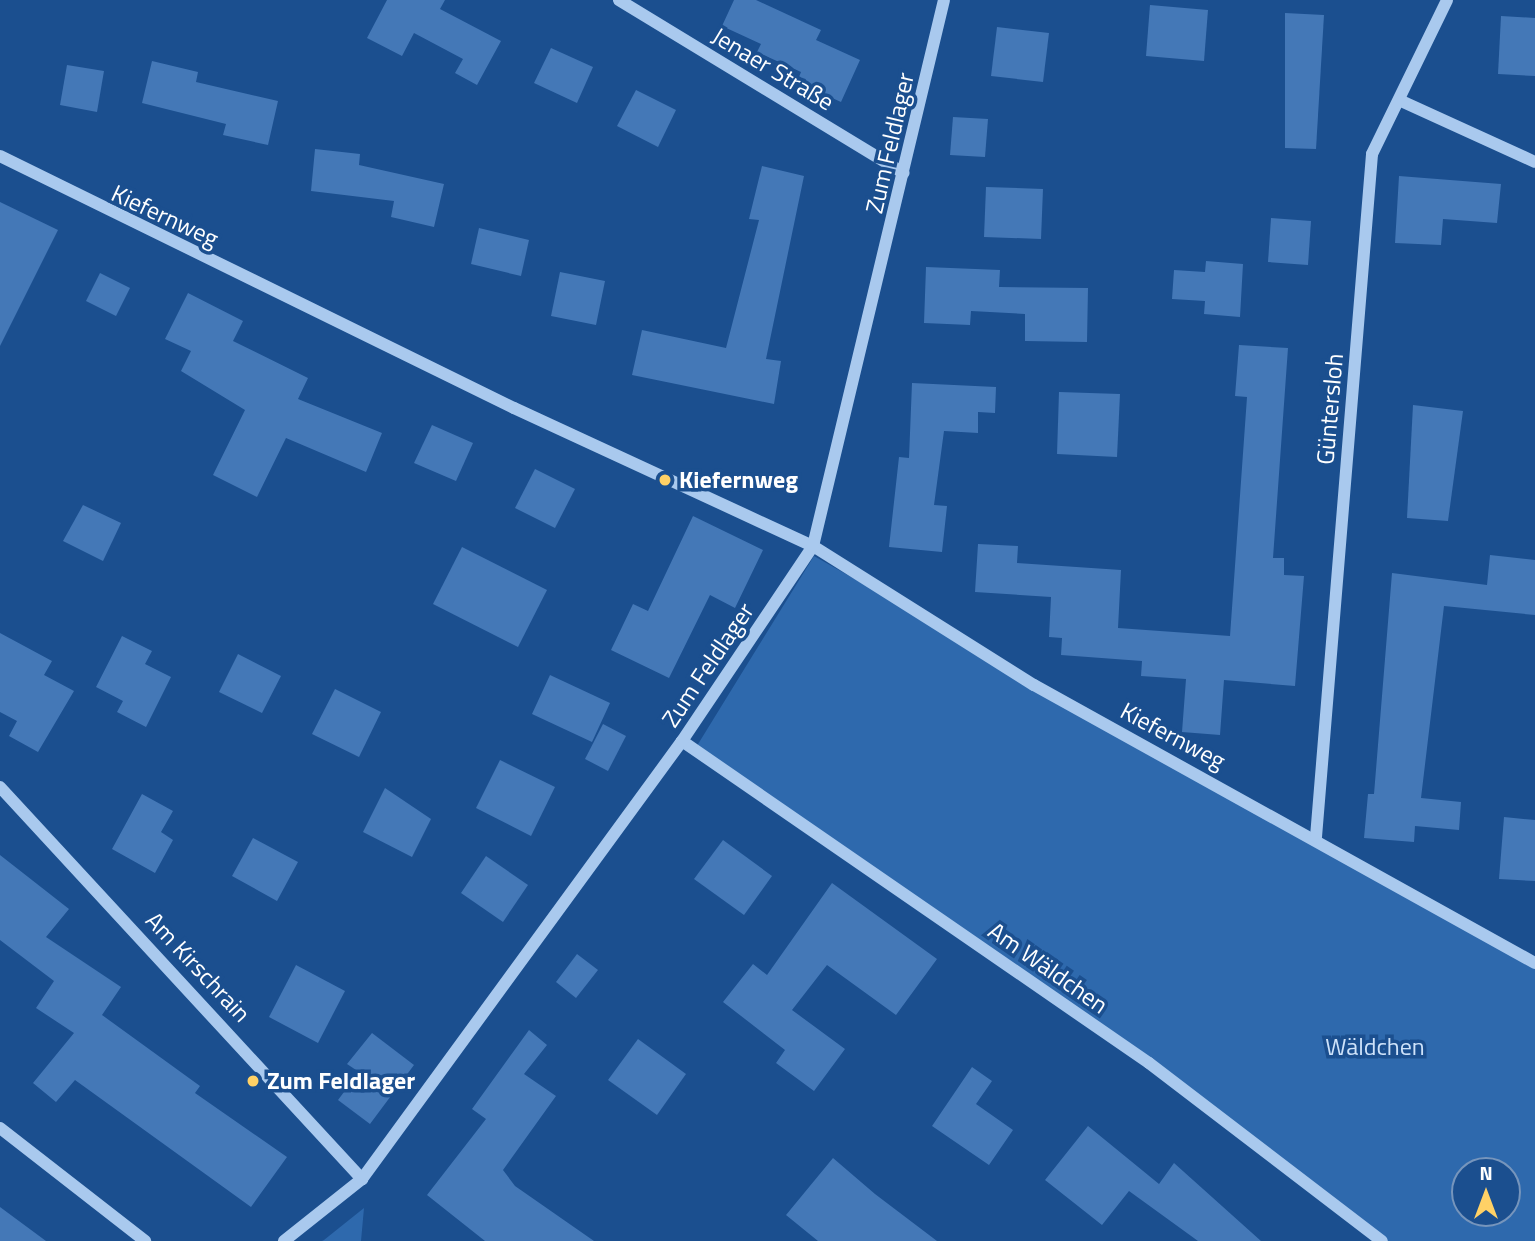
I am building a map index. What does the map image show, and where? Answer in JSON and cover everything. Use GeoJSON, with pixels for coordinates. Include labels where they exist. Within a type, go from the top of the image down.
{"type":"FeatureCollection","features":[{"type":"Feature","properties":{"kind":"street","name":"Jenaer Straße"},"geometry":{"type":"LineString","coordinates":[[619,0],[904,173]]}},
{"type":"Feature","properties":{"kind":"street","name":"Zum Feldlager"},"geometry":{"type":"LineString","coordinates":[[284,1241],[362,1179],[682,741],[813,546],[944,0]]}},
{"type":"Feature","properties":{"kind":"street","name":"Güntersloh"},"geometry":{"type":"LineString","coordinates":[[1316,837],[1373,154],[1447,0]]}},
{"type":"Feature","properties":{"kind":"street"},"geometry":{"type":"LineString","coordinates":[[1399,100],[1535,162]]}},
{"type":"Feature","properties":{"kind":"street","name":"Kiefernweg"},"geometry":{"type":"LineString","coordinates":[[0,156],[514,408],[813,546],[1034,685],[1316,837],[1535,963]]}},
{"type":"Feature","properties":{"kind":"street","name":"Am Wäldchen"},"geometry":{"type":"LineString","coordinates":[[682,741],[1149,1063],[1382,1241]]}},
{"type":"Feature","properties":{"kind":"street","name":"Am Kirschrain"},"geometry":{"type":"LineString","coordinates":[[0,787],[362,1179]]}},
{"type":"Feature","properties":{"kind":"street"},"geometry":{"type":"LineString","coordinates":[[0,1128],[145,1241]]}},
{"type":"Feature","properties":{"kind":"green space","name":"Wäldchen"},"geometry":{"type":"Polygon","coordinates":[[[814,556],[1535,963],[1535,1241],[1376,1241],[1149,1064],[695,749],[814,556]]]}},
{"type":"Feature","properties":{"kind":"green space"},"geometry":{"type":"Polygon","coordinates":[[[364,1208],[361,1241],[322,1241],[324,1240],[364,1208]]]}},
{"type":"Feature","properties":{"kind":"building"},"geometry":{"type":"Polygon","coordinates":[[[387,0],[445,0],[440,9],[501,41],[477,85],[455,73],[463,59],[414,33],[402,56],[367,38],[387,0]]]}},
{"type":"Feature","properties":{"kind":"building"},"geometry":{"type":"Polygon","coordinates":[[[734,0],[756,0],[821,30],[816,40],[860,60],[841,102],[797,82],[801,72],[757,52],[761,44],[722,26],[734,0]]]}},
{"type":"Feature","properties":{"kind":"building"},"geometry":{"type":"Polygon","coordinates":[[[1150,5],[1208,10],[1204,61],[1146,56],[1150,5]]]}},
{"type":"Feature","properties":{"kind":"building"},"geometry":{"type":"Polygon","coordinates":[[[1285,13],[1324,15],[1316,149],[1285,148],[1285,13]]]}},
{"type":"Feature","properties":{"kind":"building"},"geometry":{"type":"Polygon","coordinates":[[[1501,16],[1535,18],[1535,76],[1498,74],[1501,16]]]}},
{"type":"Feature","properties":{"kind":"building"},"geometry":{"type":"Polygon","coordinates":[[[997,27],[1049,33],[1043,82],[991,76],[997,27]]]}},
{"type":"Feature","properties":{"kind":"building"},"geometry":{"type":"Polygon","coordinates":[[[551,48],[593,67],[577,103],[534,83],[551,48]]]}},
{"type":"Feature","properties":{"kind":"building"},"geometry":{"type":"Polygon","coordinates":[[[152,61],[198,72],[196,82],[278,101],[268,145],[223,135],[226,124],[142,103],[152,61]]]}},
{"type":"Feature","properties":{"kind":"building"},"geometry":{"type":"Polygon","coordinates":[[[67,65],[104,71],[97,112],[60,105],[67,65]]]}},
{"type":"Feature","properties":{"kind":"building"},"geometry":{"type":"Polygon","coordinates":[[[636,90],[676,110],[658,147],[617,126],[636,90]]]}},
{"type":"Feature","properties":{"kind":"building"},"geometry":{"type":"Polygon","coordinates":[[[953,117],[988,119],[985,157],[950,155],[953,117]]]}},
{"type":"Feature","properties":{"kind":"building"},"geometry":{"type":"Polygon","coordinates":[[[315,149],[360,154],[359,165],[444,184],[434,227],[391,217],[394,201],[311,191],[315,149]]]}},
{"type":"Feature","properties":{"kind":"building"},"geometry":{"type":"Polygon","coordinates":[[[762,166],[804,176],[766,359],[781,361],[774,404],[632,375],[642,330],[726,348],[759,220],[749,219],[762,166]]]}},
{"type":"Feature","properties":{"kind":"building"},"geometry":{"type":"Polygon","coordinates":[[[1399,176],[1501,184],[1497,223],[1443,219],[1441,245],[1395,243],[1399,176]]]}},
{"type":"Feature","properties":{"kind":"building"},"geometry":{"type":"Polygon","coordinates":[[[986,187],[1043,189],[1041,239],[984,237],[986,187]]]}},
{"type":"Feature","properties":{"kind":"building"},"geometry":{"type":"Polygon","coordinates":[[[0,202],[58,230],[0,346],[0,202]]]}},
{"type":"Feature","properties":{"kind":"building"},"geometry":{"type":"Polygon","coordinates":[[[1271,218],[1311,221],[1308,265],[1268,262],[1271,218]]]}},
{"type":"Feature","properties":{"kind":"building"},"geometry":{"type":"Polygon","coordinates":[[[479,228],[529,240],[521,276],[471,264],[479,228]]]}},
{"type":"Feature","properties":{"kind":"building"},"geometry":{"type":"Polygon","coordinates":[[[1206,261],[1243,264],[1240,317],[1204,314],[1205,301],[1172,299],[1174,270],[1205,272],[1206,261]]]}},
{"type":"Feature","properties":{"kind":"building"},"geometry":{"type":"Polygon","coordinates":[[[926,267],[1000,270],[999,287],[1088,288],[1087,342],[1025,341],[1025,314],[971,311],[970,325],[924,323],[926,267]]]}},
{"type":"Feature","properties":{"kind":"building"},"geometry":{"type":"Polygon","coordinates":[[[560,272],[605,281],[596,325],[551,316],[560,272]]]}},
{"type":"Feature","properties":{"kind":"building"},"geometry":{"type":"Polygon","coordinates":[[[100,273],[130,288],[116,316],[86,301],[100,273]]]}},
{"type":"Feature","properties":{"kind":"building"},"geometry":{"type":"Polygon","coordinates":[[[188,293],[243,321],[233,341],[308,378],[298,399],[382,433],[366,472],[286,438],[257,497],[213,475],[245,410],[181,371],[191,351],[165,339],[188,293]]]}},
{"type":"Feature","properties":{"kind":"building"},"geometry":{"type":"Polygon","coordinates":[[[1239,345],[1288,348],[1273,558],[1284,558],[1284,575],[1304,576],[1295,686],[1224,680],[1220,735],[1182,732],[1186,679],[1141,676],[1142,661],[1061,655],[1062,638],[1049,637],[1051,597],[975,592],[978,544],[1018,546],[1017,563],[1121,570],[1118,628],[1230,636],[1247,397],[1235,396],[1239,345]]]}},
{"type":"Feature","properties":{"kind":"building"},"geometry":{"type":"Polygon","coordinates":[[[912,383],[996,387],[995,413],[978,412],[978,433],[944,431],[934,505],[947,506],[942,552],[889,547],[899,457],[909,458],[912,383]]]}},
{"type":"Feature","properties":{"kind":"building"},"geometry":{"type":"Polygon","coordinates":[[[1059,392],[1120,394],[1117,457],[1057,454],[1059,392]]]}},
{"type":"Feature","properties":{"kind":"building"},"geometry":{"type":"Polygon","coordinates":[[[1413,405],[1463,411],[1448,521],[1407,518],[1413,405]]]}},
{"type":"Feature","properties":{"kind":"building"},"geometry":{"type":"Polygon","coordinates":[[[432,425],[473,443],[456,481],[414,463],[432,425]]]}},
{"type":"Feature","properties":{"kind":"building"},"geometry":{"type":"Polygon","coordinates":[[[535,469],[575,489],[555,528],[515,508],[535,469]]]}},
{"type":"Feature","properties":{"kind":"building"},"geometry":{"type":"Polygon","coordinates":[[[83,505],[121,523],[103,561],[63,541],[83,505]]]}},
{"type":"Feature","properties":{"kind":"building"},"geometry":{"type":"Polygon","coordinates":[[[693,516],[763,550],[735,608],[710,595],[669,678],[611,650],[633,604],[648,611],[693,516]]]}},
{"type":"Feature","properties":{"kind":"building"},"geometry":{"type":"Polygon","coordinates":[[[462,547],[547,590],[518,647],[433,604],[462,547]]]}},
{"type":"Feature","properties":{"kind":"building"},"geometry":{"type":"Polygon","coordinates":[[[1490,555],[1535,560],[1535,615],[1444,606],[1421,798],[1461,802],[1459,830],[1415,826],[1414,842],[1364,838],[1368,794],[1374,794],[1392,573],[1487,585],[1490,555]]]}},
{"type":"Feature","properties":{"kind":"building"},"geometry":{"type":"Polygon","coordinates":[[[0,633],[52,661],[44,675],[74,691],[38,752],[9,736],[17,721],[0,712],[0,633]]]}},
{"type":"Feature","properties":{"kind":"building"},"geometry":{"type":"Polygon","coordinates":[[[122,636],[152,651],[145,664],[171,677],[146,727],[117,712],[123,701],[96,687],[122,636]]]}},
{"type":"Feature","properties":{"kind":"building"},"geometry":{"type":"Polygon","coordinates":[[[238,654],[281,676],[262,713],[219,692],[238,654]]]}},
{"type":"Feature","properties":{"kind":"building"},"geometry":{"type":"Polygon","coordinates":[[[550,675],[610,703],[592,742],[532,714],[550,675]]]}},
{"type":"Feature","properties":{"kind":"building"},"geometry":{"type":"Polygon","coordinates":[[[335,689],[381,712],[359,757],[312,734],[335,689]]]}},
{"type":"Feature","properties":{"kind":"building"},"geometry":{"type":"Polygon","coordinates":[[[603,724],[626,736],[608,771],[585,759],[603,724]]]}},
{"type":"Feature","properties":{"kind":"building"},"geometry":{"type":"Polygon","coordinates":[[[500,760],[555,787],[531,836],[476,808],[500,760]]]}},
{"type":"Feature","properties":{"kind":"building"},"geometry":{"type":"Polygon","coordinates":[[[385,788],[431,819],[412,857],[363,832],[385,788]]]}},
{"type":"Feature","properties":{"kind":"building"},"geometry":{"type":"Polygon","coordinates":[[[142,794],[173,811],[161,832],[173,840],[155,873],[112,849],[142,794]]]}},
{"type":"Feature","properties":{"kind":"building"},"geometry":{"type":"Polygon","coordinates":[[[1504,817],[1535,820],[1535,881],[1499,879],[1504,817]]]}},
{"type":"Feature","properties":{"kind":"building"},"geometry":{"type":"Polygon","coordinates":[[[253,838],[298,862],[277,901],[232,876],[253,838]]]}},
{"type":"Feature","properties":{"kind":"building"},"geometry":{"type":"Polygon","coordinates":[[[723,840],[772,876],[744,915],[694,879],[723,840]]]}},
{"type":"Feature","properties":{"kind":"building"},"geometry":{"type":"Polygon","coordinates":[[[0,855],[69,909],[46,937],[121,987],[102,1015],[200,1086],[195,1093],[287,1157],[251,1207],[75,1080],[56,1102],[33,1083],[74,1033],[36,1008],[54,981],[0,940],[0,855]]]}},
{"type":"Feature","properties":{"kind":"building"},"geometry":{"type":"Polygon","coordinates":[[[486,856],[528,885],[503,922],[461,893],[486,856]]]}},
{"type":"Feature","properties":{"kind":"building"},"geometry":{"type":"Polygon","coordinates":[[[832,883],[937,959],[896,1015],[827,965],[792,1010],[845,1049],[814,1091],[776,1063],[785,1050],[723,1002],[753,964],[767,975],[832,883]]]}},
{"type":"Feature","properties":{"kind":"building"},"geometry":{"type":"Polygon","coordinates":[[[577,954],[598,970],[576,998],[556,982],[577,954]]]}},
{"type":"Feature","properties":{"kind":"building"},"geometry":{"type":"Polygon","coordinates":[[[296,965],[345,991],[318,1043],[269,1017],[296,965]]]}},
{"type":"Feature","properties":{"kind":"building"},"geometry":{"type":"Polygon","coordinates":[[[529,1030],[547,1045],[524,1074],[556,1096],[503,1170],[515,1186],[594,1241],[485,1241],[427,1195],[486,1119],[472,1109],[529,1030]]]}},
{"type":"Feature","properties":{"kind":"building"},"geometry":{"type":"Polygon","coordinates":[[[372,1033],[414,1065],[370,1124],[338,1100],[359,1072],[347,1064],[372,1033]]]}},
{"type":"Feature","properties":{"kind":"building"},"geometry":{"type":"Polygon","coordinates":[[[638,1039],[686,1074],[657,1115],[608,1080],[638,1039]]]}},
{"type":"Feature","properties":{"kind":"building"},"geometry":{"type":"Polygon","coordinates":[[[972,1067],[992,1081],[976,1104],[1013,1130],[989,1165],[932,1126],[972,1067]]]}},
{"type":"Feature","properties":{"kind":"building"},"geometry":{"type":"Polygon","coordinates":[[[1088,1126],[1159,1184],[1174,1163],[1261,1241],[1198,1241],[1129,1191],[1102,1225],[1045,1180],[1088,1126]]]}},
{"type":"Feature","properties":{"kind":"building"},"geometry":{"type":"Polygon","coordinates":[[[833,1158],[937,1241],[818,1241],[786,1215],[833,1158]]]}},
{"type":"Feature","properties":{"kind":"building"},"geometry":{"type":"Polygon","coordinates":[[[0,1207],[46,1241],[0,1241],[0,1207]]]}},
{"type":"Feature","properties":{"kind":"place","name":"Kiefernweg"},"geometry":{"type":"Point","coordinates":[665,480]}},
{"type":"Feature","properties":{"kind":"place","name":"Zum Feldlager"},"geometry":{"type":"Point","coordinates":[253,1081]}}]}
